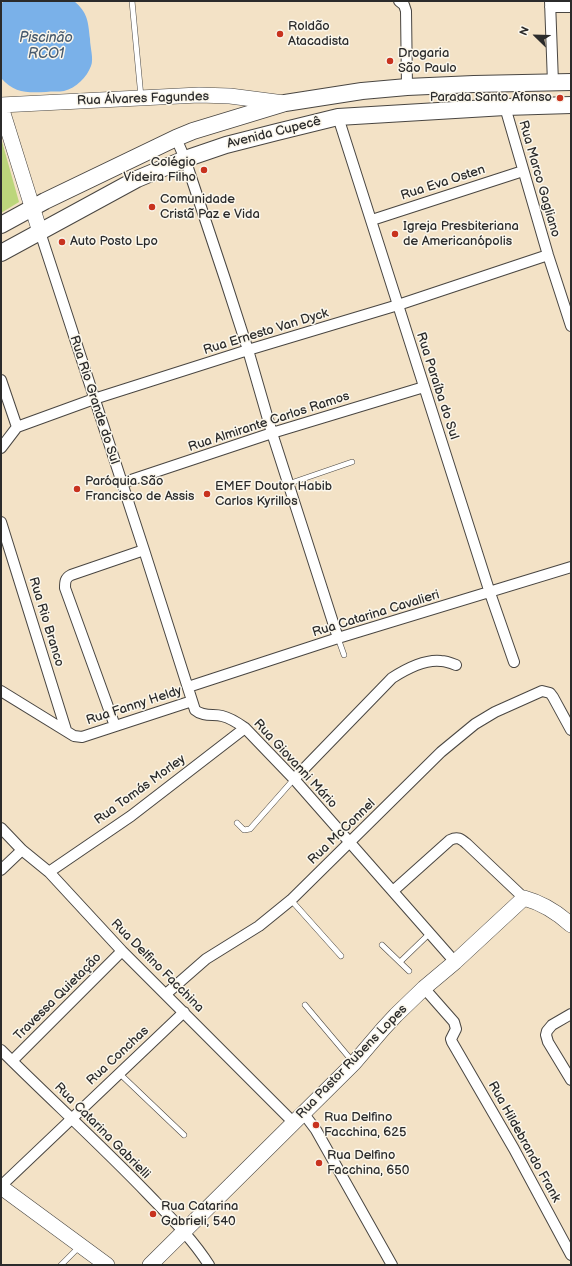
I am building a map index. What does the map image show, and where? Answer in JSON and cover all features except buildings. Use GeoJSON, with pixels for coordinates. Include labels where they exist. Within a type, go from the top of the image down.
{"type":"FeatureCollection","features":[{"type":"Feature","properties":{"kind":"main road","name":"Avenida Cupecê"},"geometry":{"type":"LineString","coordinates":[[1,225],[32,208],[176,138],[193,131],[285,103],[362,91],[407,87],[571,82]]}},
{"type":"Feature","properties":{"kind":"main road","name":"Avenida Cupecê"},"geometry":{"type":"LineString","coordinates":[[1,253],[137,179],[185,159],[226,145],[338,117],[505,107],[569,108]]}},
{"type":"Feature","properties":{"kind":"street"},"geometry":{"type":"LineString","coordinates":[[399,1],[404,6],[406,11],[407,87]]}},
{"type":"Feature","properties":{"kind":"street"},"geometry":{"type":"LineString","coordinates":[[553,83],[550,4],[571,7]]}},
{"type":"Feature","properties":{"kind":"street","name":"Rua Álvares Fagundes"},"geometry":{"type":"LineString","coordinates":[[1,106],[199,95],[230,96],[285,103]]}},
{"type":"Feature","properties":{"kind":"street","name":"Rua Rio Grande do Sul"},"geometry":{"type":"LineString","coordinates":[[1,106],[32,208],[192,701],[195,710],[199,714]]}},
{"type":"Feature","properties":{"kind":"street","name":"Rua Marco Gagliano"},"geometry":{"type":"LineString","coordinates":[[505,107],[548,255],[571,326]]}},
{"type":"Feature","properties":{"kind":"street","name":"Rua Paraíba do Sul"},"geometry":{"type":"LineString","coordinates":[[338,117],[490,593],[514,662]]}},
{"type":"Feature","properties":{"kind":"street"},"geometry":{"type":"LineString","coordinates":[[176,138],[185,159],[248,350],[272,433],[338,638]]}},
{"type":"Feature","properties":{"kind":"street","name":"Rua Eva Osten"},"geometry":{"type":"LineString","coordinates":[[372,220],[523,171]]}},
{"type":"Feature","properties":{"kind":"street","name":"Rua Ernesto Van Dyck"},"geometry":{"type":"LineString","coordinates":[[17,427],[94,399],[248,350],[398,305],[548,255]]}},
{"type":"Feature","properties":{"kind":"street"},"geometry":{"type":"LineString","coordinates":[[1,380],[5,406],[17,427],[1,448]]}},
{"type":"Feature","properties":{"kind":"street","name":"Rua Almirante Carlos Ramos"},"geometry":{"type":"LineString","coordinates":[[122,483],[272,433],[424,387]]}},
{"type":"Feature","properties":{"kind":"street","name":"Rua Rio Branco"},"geometry":{"type":"LineString","coordinates":[[1,522],[66,730]]}},
{"type":"Feature","properties":{"kind":"street"},"geometry":{"type":"LineString","coordinates":[[114,726],[65,588],[65,583],[68,576],[144,550]]}},
{"type":"Feature","properties":{"kind":"street","name":"Rua Catarina Cavalieri"},"geometry":{"type":"LineString","coordinates":[[188,687],[338,638],[570,570]]}},
{"type":"Feature","properties":{"kind":"street"},"geometry":{"type":"LineString","coordinates":[[294,779],[392,678],[404,670],[428,662],[440,661],[456,665]]}},
{"type":"Feature","properties":{"kind":"street","name":"Rua Fanny Heldy"},"geometry":{"type":"LineString","coordinates":[[1,691],[74,736],[82,737],[192,701]]}},
{"type":"Feature","properties":{"kind":"street","name":"Rua McConnel"},"geometry":{"type":"LineString","coordinates":[[166,994],[206,959],[258,926],[291,900],[441,752],[475,724],[495,712],[538,692],[546,692],[553,697],[571,730]]}},
{"type":"Feature","properties":{"kind":"street","name":"Rua Giovanni Mário"},"geometry":{"type":"LineString","coordinates":[[199,714],[221,716],[236,721],[245,728],[294,779],[455,962]]}},
{"type":"Feature","properties":{"kind":"street","name":"Rua Tomás Morley"},"geometry":{"type":"LineString","coordinates":[[48,872],[131,816],[245,728]]}},
{"type":"Feature","properties":{"kind":"street","name":"Rua Delfino Facchina"},"geometry":{"type":"LineString","coordinates":[[1,828],[22,850],[48,872],[122,950],[184,1012],[299,1118],[316,1130],[392,1265]]}},
{"type":"Feature","properties":{"kind":"street"},"geometry":{"type":"LineString","coordinates":[[393,891],[450,840],[455,837],[461,838],[524,898],[548,906],[571,925]]}},
{"type":"Feature","properties":{"kind":"street"},"geometry":{"type":"LineString","coordinates":[[1,870],[22,850]]}},
{"type":"Feature","properties":{"kind":"street","name":"Rua Pastor Rubens Lopes"},"geometry":{"type":"LineString","coordinates":[[150,1265],[354,1063],[383,1029],[424,988],[455,962],[524,898]]}},
{"type":"Feature","properties":{"kind":"street","name":"Travessa Quietação"},"geometry":{"type":"LineString","coordinates":[[12,1062],[122,950]]}},
{"type":"Feature","properties":{"kind":"street","name":"Rua Hildebrando Frank"},"geometry":{"type":"LineString","coordinates":[[424,988],[454,1022],[456,1029],[451,1039],[452,1042],[518,1156],[571,1255]]}},
{"type":"Feature","properties":{"kind":"street","name":"Rua Conchas"},"geometry":{"type":"LineString","coordinates":[[1,1187],[184,1012]]}},
{"type":"Feature","properties":{"kind":"street"},"geometry":{"type":"LineString","coordinates":[[571,1014],[552,1025],[547,1031],[546,1035],[548,1042],[571,1080]]}},
{"type":"Feature","properties":{"kind":"street","name":"Rua Catarina Gabrielli"},"geometry":{"type":"LineString","coordinates":[[1,1050],[122,1167],[183,1231],[198,1248],[209,1265]]}},
{"type":"Feature","properties":{"kind":"street"},"geometry":{"type":"LineString","coordinates":[[1,1187],[107,1265]]}},
{"type":"Feature","properties":{"kind":"lane"},"geometry":{"type":"LineString","coordinates":[[132,1],[141,98]]}},
{"type":"Feature","properties":{"kind":"lane"},"geometry":{"type":"LineString","coordinates":[[288,484],[352,462]]}},
{"type":"Feature","properties":{"kind":"lane"},"geometry":{"type":"LineString","coordinates":[[338,638],[344,655]]}},
{"type":"Feature","properties":{"kind":"lane"},"geometry":{"type":"LineString","coordinates":[[236,823],[244,830],[248,831],[294,779]]}},
{"type":"Feature","properties":{"kind":"lane"},"geometry":{"type":"LineString","coordinates":[[291,900],[341,956]]}},
{"type":"Feature","properties":{"kind":"lane"},"geometry":{"type":"LineString","coordinates":[[400,962],[430,933]]}},
{"type":"Feature","properties":{"kind":"lane"},"geometry":{"type":"LineString","coordinates":[[382,945],[409,971]]}},
{"type":"Feature","properties":{"kind":"lane"},"geometry":{"type":"LineString","coordinates":[[304,1005],[354,1063]]}},
{"type":"Feature","properties":{"kind":"lane"},"geometry":{"type":"LineString","coordinates":[[119,1073],[184,1134]]}},
{"type":"Feature","properties":{"kind":"lane"},"geometry":{"type":"LineString","coordinates":[[61,1265],[81,1245]]}},
{"type":"Feature","properties":{"kind":"green space"},"geometry":{"type":"Polygon","coordinates":[[[1,138],[19,202],[1,213],[1,138]]]}},
{"type":"Feature","properties":{"kind":"water","name":"Piscinão RCO1"},"geometry":{"type":"Polygon","coordinates":[[[4,1],[74,1],[79,5],[88,22],[92,60],[89,70],[80,82],[64,91],[27,92],[11,87],[1,78],[1,4],[4,1]]]}},
{"type":"Feature","properties":{"kind":"place","name":"Roldão Atacadista"},"geometry":{"type":"Point","coordinates":[280,34]}},
{"type":"Feature","properties":{"kind":"place","name":"Drogaria São Paulo"},"geometry":{"type":"Point","coordinates":[390,61]}},
{"type":"Feature","properties":{"kind":"place","name":"Parada Santo Afonso"},"geometry":{"type":"Point","coordinates":[560,98]}},
{"type":"Feature","properties":{"kind":"place","name":"Colégio Videira Filho"},"geometry":{"type":"Point","coordinates":[204,170]}},
{"type":"Feature","properties":{"kind":"place","name":"Comunidade Cristã Paz e Vida"},"geometry":{"type":"Point","coordinates":[152,207]}},
{"type":"Feature","properties":{"kind":"place","name":"Igreja Presbiteriana de Americanópolis"},"geometry":{"type":"Point","coordinates":[395,234]}},
{"type":"Feature","properties":{"kind":"place","name":"Auto Posto Lpo"},"geometry":{"type":"Point","coordinates":[62,242]}},
{"type":"Feature","properties":{"kind":"place","name":"Paróquia São Francisco de Assis"},"geometry":{"type":"Point","coordinates":[77,489]}},
{"type":"Feature","properties":{"kind":"place","name":"EMEF Doutor Habib Carlos Kyrillos"},"geometry":{"type":"Point","coordinates":[207,494]}},
{"type":"Feature","properties":{"kind":"place","name":"Rua Delfino Facchina, 625"},"geometry":{"type":"Point","coordinates":[316,1125]}},
{"type":"Feature","properties":{"kind":"place","name":"Rua Delfino Facchina, 650"},"geometry":{"type":"Point","coordinates":[319,1163]}},
{"type":"Feature","properties":{"kind":"place","name":"Rua Catarina Gabrieli, 540"},"geometry":{"type":"Point","coordinates":[153,1214]}}]}
